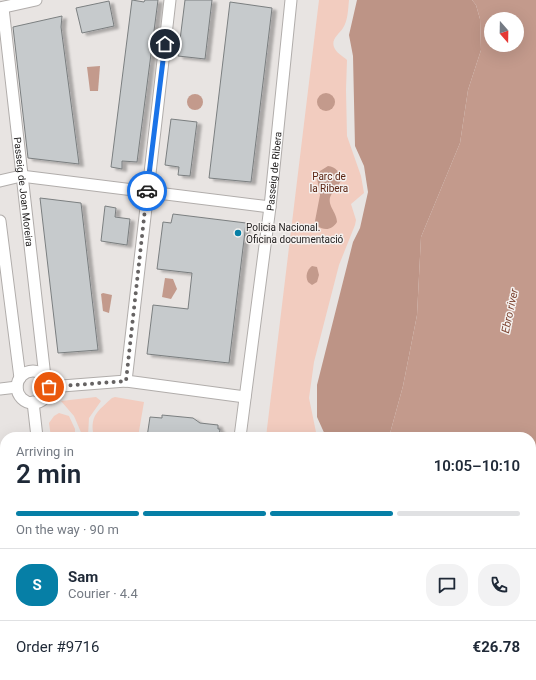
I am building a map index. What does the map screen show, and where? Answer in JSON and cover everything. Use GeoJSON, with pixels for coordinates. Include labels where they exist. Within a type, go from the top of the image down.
{"type":"FeatureCollection","features":[{"type":"Feature","properties":{"kind":"street"},"geometry":{"type":"LineString","coordinates":[[1,8],[36,0]]}},
{"type":"Feature","properties":{"kind":"street"},"geometry":{"type":"LineString","coordinates":[[126,381],[170,0]]}},
{"type":"Feature","properties":{"kind":"street","name":"Passeig de Ribera"},"geometry":{"type":"LineString","coordinates":[[241,432],[270,207],[291,0]]}},
{"type":"Feature","properties":{"kind":"street","name":"Passeig de Joan Moreira"},"geometry":{"type":"LineString","coordinates":[[1,8],[47,382]]}},
{"type":"Feature","properties":{"kind":"street"},"geometry":{"type":"LineString","coordinates":[[0,181],[22,176],[270,207]]}},
{"type":"Feature","properties":{"kind":"street"},"geometry":{"type":"LineString","coordinates":[[0,221],[22,398],[33,402],[41,400],[45,397],[47,382]]}},
{"type":"Feature","properties":{"kind":"street"},"geometry":{"type":"LineString","coordinates":[[0,389],[19,383],[26,372],[32,371],[38,372],[47,382],[126,381],[245,397]]}},
{"type":"Feature","properties":{"kind":"street"},"geometry":{"type":"LineString","coordinates":[[33,402],[36,432]]}},
{"type":"Feature","properties":{"kind":"green space","name":"Parc de la Ribera"},"geometry":{"type":"Polygon","coordinates":[[[319,0],[349,0],[346,22],[334,39],[333,44],[336,51],[347,60],[347,136],[361,176],[364,193],[351,204],[356,220],[355,225],[339,265],[314,362],[309,398],[316,432],[267,432],[319,0]]]}},
{"type":"Feature","properties":{"kind":"green space"},"geometry":{"type":"Polygon","coordinates":[[[96,397],[101,401],[89,418],[88,432],[81,432],[74,416],[61,401],[96,397]]]}},
{"type":"Feature","properties":{"kind":"green space"},"geometry":{"type":"Polygon","coordinates":[[[115,397],[144,402],[139,432],[93,432],[93,424],[96,414],[112,398],[115,397]]]}},
{"type":"Feature","properties":{"kind":"green space"},"geometry":{"type":"Polygon","coordinates":[[[59,413],[69,416],[75,432],[50,432],[49,423],[54,416],[59,413]]]}},
{"type":"Feature","properties":{"kind":"shaded area"},"geometry":{"type":"Polygon","coordinates":[[[357,0],[472,0],[476,5],[480,19],[481,50],[468,90],[460,143],[421,237],[417,315],[403,386],[390,432],[324,432],[317,417],[317,385],[353,242],[360,228],[368,192],[364,166],[355,146],[353,56],[349,35],[357,0]]]}},
{"type":"Feature","properties":{"kind":"water","name":"Ebro river"},"geometry":{"type":"Polygon","coordinates":[[[472,0],[536,0],[536,432],[390,432],[403,386],[417,315],[421,237],[460,143],[468,90],[481,50],[480,19],[476,5],[472,0]]]}},
{"type":"Feature","properties":{"kind":"water"},"geometry":{"type":"Polygon","coordinates":[[[100,66],[98,91],[90,91],[87,67],[100,66]]]}},
{"type":"Feature","properties":{"kind":"water"},"geometry":{"type":"Polygon","coordinates":[[[322,93],[330,93],[335,98],[333,109],[330,111],[322,111],[317,106],[317,98],[322,93]]]}},
{"type":"Feature","properties":{"kind":"water"},"geometry":{"type":"Polygon","coordinates":[[[192,94],[198,94],[203,99],[201,108],[198,110],[192,110],[187,105],[187,99],[192,94]]]}},
{"type":"Feature","properties":{"kind":"water"},"geometry":{"type":"Polygon","coordinates":[[[328,166],[337,170],[341,181],[331,195],[330,199],[337,222],[331,228],[323,229],[317,226],[315,221],[320,195],[317,178],[320,171],[328,166]]]}},
{"type":"Feature","properties":{"kind":"water"},"geometry":{"type":"Polygon","coordinates":[[[312,266],[317,267],[319,275],[317,282],[312,285],[307,280],[307,275],[312,266]]]}},
{"type":"Feature","properties":{"kind":"water"},"geometry":{"type":"Polygon","coordinates":[[[165,278],[173,279],[177,289],[171,299],[162,297],[165,278]]]}},
{"type":"Feature","properties":{"kind":"water"},"geometry":{"type":"Polygon","coordinates":[[[101,294],[112,295],[109,313],[103,311],[101,294]]]}},
{"type":"Feature","properties":{"kind":"building"},"geometry":{"type":"Polygon","coordinates":[[[132,0],[144,2],[145,0],[158,0],[137,162],[122,161],[122,169],[111,167],[132,0]]]}},
{"type":"Feature","properties":{"kind":"building"},"geometry":{"type":"Polygon","coordinates":[[[185,0],[212,0],[205,59],[178,56],[185,0]]]}},
{"type":"Feature","properties":{"kind":"building"},"geometry":{"type":"Polygon","coordinates":[[[109,1],[114,26],[82,33],[76,8],[109,1]]]}},
{"type":"Feature","properties":{"kind":"building"},"geometry":{"type":"Polygon","coordinates":[[[230,2],[272,8],[251,182],[209,178],[230,2]]]}},
{"type":"Feature","properties":{"kind":"building"},"geometry":{"type":"Polygon","coordinates":[[[62,16],[61,27],[79,164],[28,158],[13,27],[62,16]]]}},
{"type":"Feature","properties":{"kind":"building"},"geometry":{"type":"Polygon","coordinates":[[[171,119],[197,122],[190,176],[178,175],[179,167],[165,165],[171,119]]]}},
{"type":"Feature","properties":{"kind":"building"},"geometry":{"type":"Polygon","coordinates":[[[40,198],[81,203],[98,350],[58,353],[40,198]]]}},
{"type":"Feature","properties":{"kind":"building"},"geometry":{"type":"Polygon","coordinates":[[[105,206],[116,208],[115,217],[130,219],[127,245],[101,241],[105,206]]]}},
{"type":"Feature","properties":{"kind":"building"},"geometry":{"type":"Polygon","coordinates":[[[173,214],[246,223],[229,363],[147,354],[153,305],[188,309],[192,273],[157,269],[163,222],[171,223],[173,214]]]}},
{"type":"Feature","properties":{"kind":"building"},"geometry":{"type":"Polygon","coordinates":[[[162,415],[193,418],[200,423],[218,425],[220,432],[148,432],[150,417],[162,418],[162,415]]]}},
{"type":"Feature","properties":{"kind":"way so far"},"geometry":{"type":"LineString","coordinates":[[49,387],[126,381],[147,191]]}},
{"type":"Feature","properties":{"kind":"place","name":"Policia Nacional. Oficina documentació"},"geometry":{"type":"Point","coordinates":[238,233]}},
{"type":"Feature","properties":{"kind":"route"},"geometry":{"type":"LineString","coordinates":[[147,191],[165,44]]}}]}
